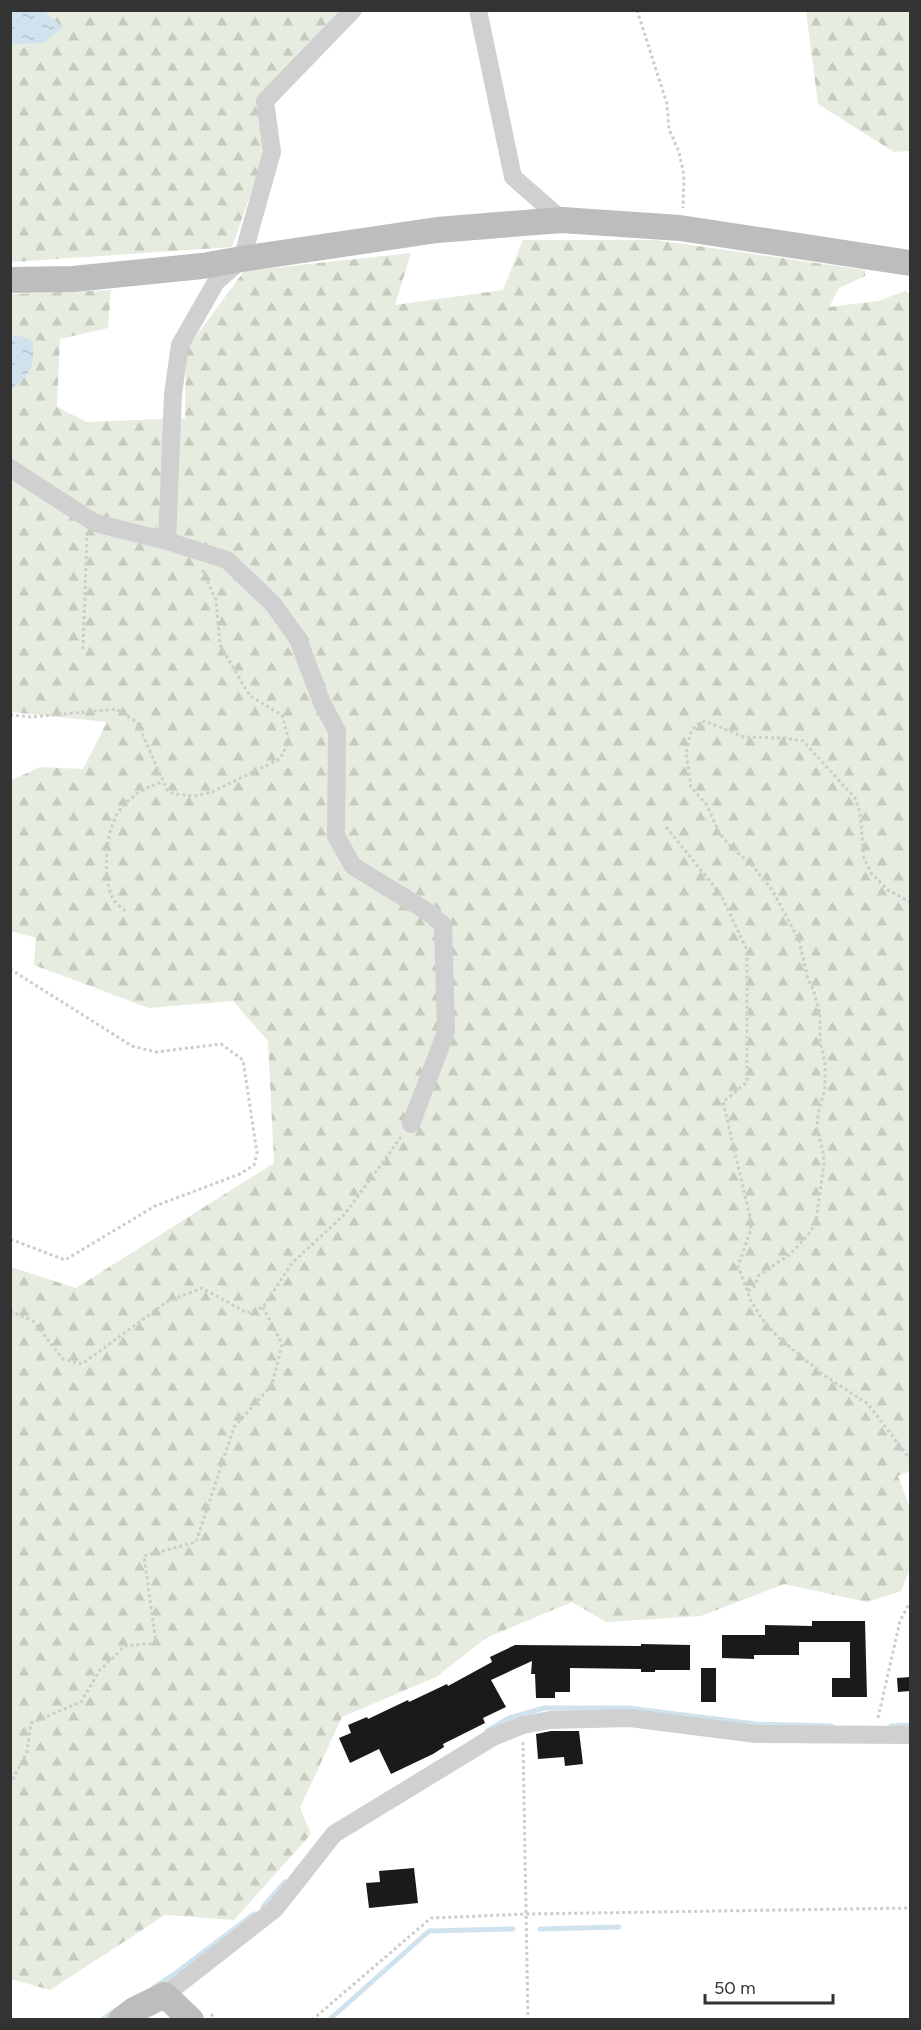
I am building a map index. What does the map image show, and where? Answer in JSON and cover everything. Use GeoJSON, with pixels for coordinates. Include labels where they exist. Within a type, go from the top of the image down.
{"type":"FeatureCollection","features":[{"type":"Feature","properties":{"kind":"street"},"geometry":{"type":"LineString","coordinates":[[167,541],[172,394],[180,345],[216,282],[242,258],[272,152],[265,101],[353,10]]}},
{"type":"Feature","properties":{"kind":"street"},"geometry":{"type":"LineString","coordinates":[[478,10],[513,177],[562,220]]}},
{"type":"Feature","properties":{"kind":"street"},"geometry":{"type":"LineString","coordinates":[[10,280],[73,279],[202,266],[242,258],[437,230],[562,220],[680,228],[910,263]]}},
{"type":"Feature","properties":{"kind":"street"},"geometry":{"type":"LineString","coordinates":[[10,468],[95,523],[167,541],[227,560],[273,604],[298,639],[322,703],[337,730],[336,836],[353,866],[428,912],[443,925],[446,1032],[411,1124]]}},
{"type":"Feature","properties":{"kind":"street"},"geometry":{"type":"LineString","coordinates":[[121,2019],[165,1995],[275,1909],[334,1834],[493,1737],[523,1725],[550,1720],[630,1718],[756,1734],[910,1735]]}},
{"type":"Feature","properties":{"kind":"street"},"geometry":{"type":"LineString","coordinates":[[165,1995],[191,2019]]}},
{"type":"Feature","properties":{"kind":"path"},"geometry":{"type":"LineString","coordinates":[[637,10],[664,94],[669,129],[679,152],[684,175],[685,196],[680,228]]}},
{"type":"Feature","properties":{"kind":"path"},"geometry":{"type":"LineString","coordinates":[[83,649],[87,534],[95,523]]}},
{"type":"Feature","properties":{"kind":"path"},"geometry":{"type":"LineString","coordinates":[[10,716],[32,717],[116,709],[136,722],[167,790],[174,794],[194,796],[212,792],[280,759],[290,741],[282,715],[250,696],[220,645],[216,600],[192,549]]}},
{"type":"Feature","properties":{"kind":"path"},"geometry":{"type":"LineString","coordinates":[[748,1291],[754,1287],[759,1275],[789,1256],[800,1245],[816,1220],[824,1164],[817,1129],[818,1114],[825,1088],[825,1063],[820,1040],[820,1013],[808,979],[799,940],[772,890],[754,867],[720,834],[706,804],[691,787],[686,754],[690,734],[696,725],[705,721],[744,737],[803,741],[855,798],[860,812],[864,858],[871,873],[888,890],[910,902]]}},
{"type":"Feature","properties":{"kind":"path"},"geometry":{"type":"LineString","coordinates":[[125,911],[112,898],[107,874],[107,851],[112,827],[122,807],[150,785],[163,782]]}},
{"type":"Feature","properties":{"kind":"path"},"geometry":{"type":"LineString","coordinates":[[666,827],[721,895],[747,950],[747,1082],[723,1102],[751,1221],[750,1232],[738,1266],[751,1301],[762,1319],[778,1337],[828,1378],[868,1404],[910,1459]]}},
{"type":"Feature","properties":{"kind":"path"},"geometry":{"type":"LineString","coordinates":[[10,969],[132,1046],[156,1052],[221,1044],[243,1060],[257,1153],[254,1165],[240,1174],[155,1206],[65,1260],[10,1239]]}},
{"type":"Feature","properties":{"kind":"path"},"geometry":{"type":"LineString","coordinates":[[10,1311],[33,1321],[63,1359],[82,1364],[168,1301],[202,1288],[247,1313],[263,1307],[292,1263],[345,1214],[411,1124]]}},
{"type":"Feature","properties":{"kind":"path"},"geometry":{"type":"LineString","coordinates":[[10,1785],[27,1752],[31,1723],[81,1702],[100,1670],[125,1646],[156,1643],[144,1556],[196,1542],[234,1427],[272,1385],[282,1344],[263,1307]]}},
{"type":"Feature","properties":{"kind":"path"},"geometry":{"type":"LineString","coordinates":[[874,1736],[900,1621],[910,1602]]}},
{"type":"Feature","properties":{"kind":"path"},"geometry":{"type":"LineString","coordinates":[[523,1725],[528,2019]]}},
{"type":"Feature","properties":{"kind":"path"},"geometry":{"type":"LineString","coordinates":[[312,2019],[431,1918],[527,1914],[910,1908]]}},
{"type":"Feature","properties":{"kind":"green space"},"geometry":{"type":"Polygon","coordinates":[[[11,11],[345,11],[260,98],[265,152],[232,247],[13,262],[11,261],[11,11]]]}},
{"type":"Feature","properties":{"kind":"green space"},"geometry":{"type":"Polygon","coordinates":[[[806,11],[910,11],[910,151],[894,152],[818,104],[806,11]]]}},
{"type":"Feature","properties":{"kind":"green space"},"geometry":{"type":"Polygon","coordinates":[[[523,240],[656,240],[865,270],[865,276],[839,288],[829,307],[878,301],[905,291],[910,294],[910,1471],[898,1476],[910,1508],[910,1569],[901,1591],[867,1602],[784,1584],[701,1616],[606,1622],[572,1602],[486,1638],[436,1677],[342,1717],[300,1808],[311,1834],[234,1920],[165,1915],[50,1990],[11,1979],[11,1267],[76,1288],[274,1163],[268,1041],[233,1001],[149,1008],[34,965],[36,938],[11,931],[10,781],[40,767],[83,769],[107,722],[11,712],[11,294],[111,290],[108,328],[60,339],[57,407],[87,422],[185,418],[186,350],[244,271],[411,253],[395,305],[503,290],[523,240]]]}},
{"type":"Feature","properties":{"kind":"water"},"geometry":{"type":"Polygon","coordinates":[[[10,11],[43,11],[63,27],[43,43],[11,44],[10,11]]]}},
{"type":"Feature","properties":{"kind":"water"},"geometry":{"type":"Polygon","coordinates":[[[11,335],[28,338],[33,342],[33,351],[30,370],[11,389],[11,335]]]}},
{"type":"Feature","properties":{"kind":"building"},"geometry":{"type":"Polygon","coordinates":[[[812,1621],[865,1621],[867,1697],[832,1697],[832,1678],[850,1678],[850,1642],[799,1642],[799,1655],[754,1655],[754,1659],[722,1658],[722,1635],[765,1635],[765,1625],[812,1626],[812,1621]]]}},
{"type":"Feature","properties":{"kind":"building"},"geometry":{"type":"Polygon","coordinates":[[[641,1644],[690,1645],[690,1670],[641,1672],[641,1669],[570,1668],[570,1692],[555,1692],[555,1698],[536,1698],[535,1674],[531,1674],[532,1661],[491,1680],[506,1707],[483,1718],[485,1723],[443,1744],[444,1747],[433,1754],[391,1774],[379,1749],[350,1763],[339,1738],[351,1733],[348,1725],[367,1717],[368,1719],[447,1684],[448,1686],[492,1662],[490,1657],[515,1645],[641,1646],[641,1644]]]}},
{"type":"Feature","properties":{"kind":"building"},"geometry":{"type":"Polygon","coordinates":[[[701,1668],[716,1668],[716,1702],[701,1702],[701,1668]]]}},
{"type":"Feature","properties":{"kind":"building"},"geometry":{"type":"Polygon","coordinates":[[[910,1677],[910,1691],[898,1692],[897,1678],[910,1677]]]}},
{"type":"Feature","properties":{"kind":"building"},"geometry":{"type":"Polygon","coordinates":[[[551,1731],[579,1731],[583,1764],[565,1766],[564,1757],[538,1759],[536,1734],[551,1731]]]}},
{"type":"Feature","properties":{"kind":"building"},"geometry":{"type":"Polygon","coordinates":[[[414,1868],[418,1903],[369,1908],[366,1883],[380,1882],[379,1871],[414,1868]]]}},
{"type":"Feature","properties":{"kind":"waterway"},"geometry":{"type":"LineString","coordinates":[[487,1731],[509,1718],[544,1708],[628,1708],[756,1724],[832,1726]]}},
{"type":"Feature","properties":{"kind":"waterway"},"geometry":{"type":"LineString","coordinates":[[891,1726],[910,1725]]}},
{"type":"Feature","properties":{"kind":"waterway"},"geometry":{"type":"LineString","coordinates":[[263,1907],[285,1882]]}},
{"type":"Feature","properties":{"kind":"waterway"},"geometry":{"type":"LineString","coordinates":[[154,1987],[254,1914]]}},
{"type":"Feature","properties":{"kind":"waterway"},"geometry":{"type":"LineString","coordinates":[[540,1929],[619,1927]]}},
{"type":"Feature","properties":{"kind":"waterway"},"geometry":{"type":"LineString","coordinates":[[329,2020],[429,1931],[513,1929]]}},
{"type":"Feature","properties":{"kind":"waterway"},"geometry":{"type":"LineString","coordinates":[[102,2020],[116,2010]]}}]}
